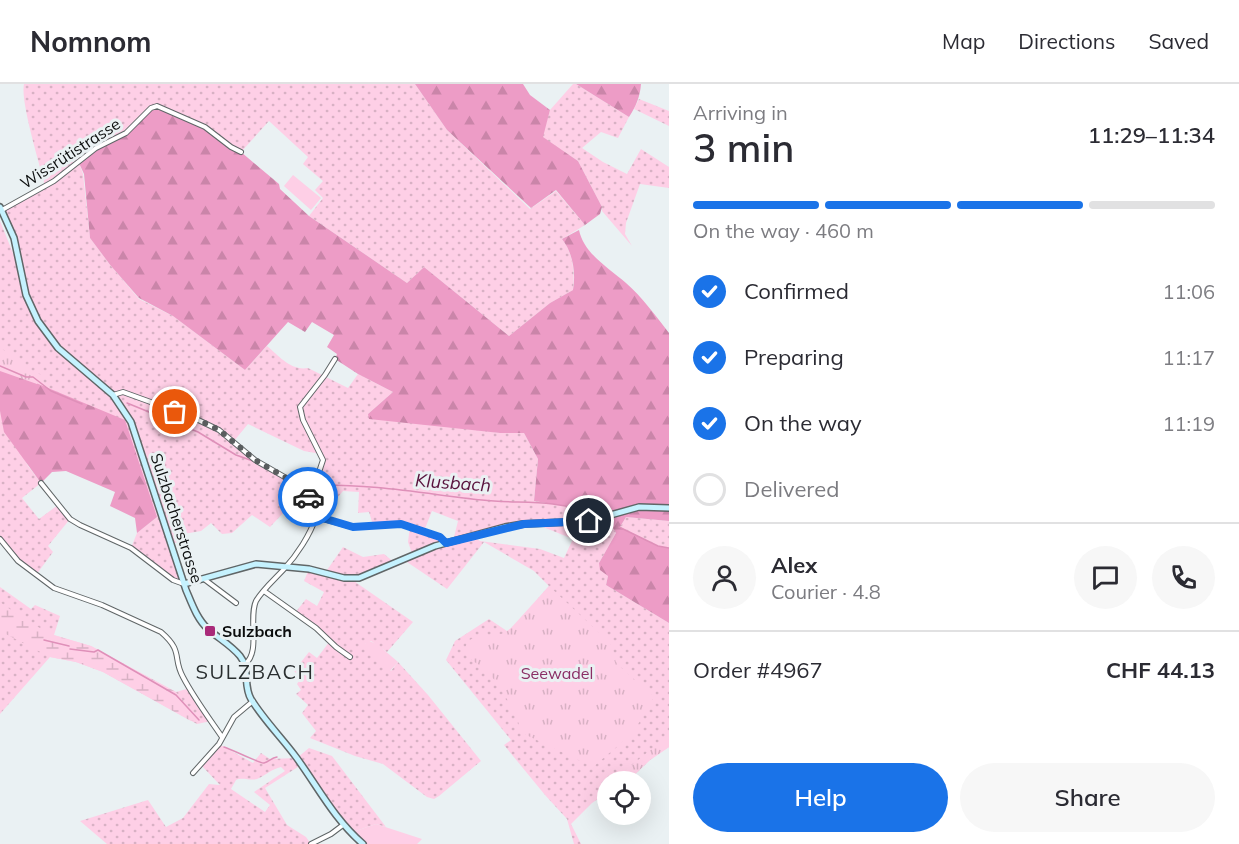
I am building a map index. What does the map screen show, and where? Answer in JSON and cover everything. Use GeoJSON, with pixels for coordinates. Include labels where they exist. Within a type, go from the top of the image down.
{"type":"FeatureCollection","features":[{"type":"Feature","properties":{"kind":"street","name":"Wissrütistrasse"},"geometry":{"type":"LineString","coordinates":[[1,209],[54,181],[96,148],[126,133],[151,108],[157,106],[205,127],[241,152]]}},
{"type":"Feature","properties":{"kind":"street","name":"Sulzbacherstrasse"},"geometry":{"type":"LineString","coordinates":[[1,209],[14,238],[26,294],[38,321],[58,348],[113,395],[131,422],[184,584],[201,622],[235,651],[244,664]]}},
{"type":"Feature","properties":{"kind":"street"},"geometry":{"type":"LineString","coordinates":[[310,499],[323,460],[303,420],[300,407],[326,375],[335,359]]}},
{"type":"Feature","properties":{"kind":"street"},"geometry":{"type":"LineString","coordinates":[[113,395],[119,392],[127,394],[192,417],[219,430],[255,460],[288,479],[310,499],[316,516],[299,548],[254,607],[252,645],[249,659],[244,664],[247,688],[252,701],[297,758],[345,828],[363,844]]}},
{"type":"Feature","properties":{"kind":"street"},"geometry":{"type":"LineString","coordinates":[[41,483],[70,519],[131,548],[173,580],[184,584],[256,564],[309,569],[344,578],[359,578],[446,543],[524,524],[572,524],[639,507],[669,508]]}},
{"type":"Feature","properties":{"kind":"street"},"geometry":{"type":"LineString","coordinates":[[316,516],[353,527],[401,524],[440,537],[446,543]]}},
{"type":"Feature","properties":{"kind":"street"},"geometry":{"type":"LineString","coordinates":[[0,539],[18,561],[54,588],[102,605],[161,632],[175,648],[182,675],[222,737]]}},
{"type":"Feature","properties":{"kind":"street"},"geometry":{"type":"LineString","coordinates":[[203,579],[236,603]]}},
{"type":"Feature","properties":{"kind":"street"},"geometry":{"type":"LineString","coordinates":[[264,591],[316,628],[350,657]]}},
{"type":"Feature","properties":{"kind":"street"},"geometry":{"type":"LineString","coordinates":[[193,774],[219,744],[234,717],[252,701]]}},
{"type":"Feature","properties":{"kind":"street"},"geometry":{"type":"LineString","coordinates":[[311,844],[345,828]]}},
{"type":"Feature","properties":{"kind":"green space"},"geometry":{"type":"Polygon","coordinates":[[[24,84],[415,84],[447,130],[530,209],[556,191],[585,225],[562,239],[569,250],[572,263],[573,290],[550,303],[509,336],[424,267],[407,283],[309,216],[323,198],[315,190],[323,181],[303,164],[308,157],[269,121],[241,152],[134,126],[79,163],[83,174],[90,238],[111,266],[139,299],[173,316],[245,370],[267,346],[291,365],[308,368],[348,388],[358,374],[393,392],[368,414],[500,433],[524,433],[538,459],[534,501],[555,504],[586,501],[601,509],[616,533],[599,563],[608,576],[606,585],[669,623],[669,747],[638,771],[597,771],[597,800],[571,824],[581,844],[574,844],[567,819],[504,745],[511,740],[446,660],[455,641],[489,619],[507,631],[511,628],[549,586],[534,571],[484,542],[447,589],[404,560],[413,556],[408,542],[410,526],[373,525],[369,512],[358,513],[359,492],[343,491],[333,503],[327,521],[316,517],[314,522],[308,522],[287,509],[270,527],[252,515],[232,533],[222,534],[211,523],[201,531],[178,535],[179,542],[171,544],[184,584],[173,580],[131,548],[137,533],[157,517],[0,348],[0,221],[19,268],[17,251],[2,210],[45,186],[25,104],[24,84]],[[248,424],[234,441],[255,460],[288,479],[309,499],[322,467],[321,454],[304,451],[248,424]],[[432,511],[424,531],[440,537],[446,543],[453,541],[458,521],[432,511]],[[533,523],[472,536],[480,541],[540,549],[564,558],[573,539],[533,523]]]}},
{"type":"Feature","properties":{"kind":"green space"},"geometry":{"type":"Polygon","coordinates":[[[415,84],[523,84],[530,95],[550,110],[543,137],[578,161],[602,207],[600,214],[585,225],[556,190],[531,208],[447,130],[415,84]]]}},
{"type":"Feature","properties":{"kind":"green space"},"geometry":{"type":"Polygon","coordinates":[[[573,84],[629,117],[618,138],[601,132],[582,148],[627,174],[641,149],[669,167],[669,188],[640,184],[626,223],[625,234],[632,246],[602,211],[578,161],[542,137],[550,110],[573,84]]]}},
{"type":"Feature","properties":{"kind":"green space"},"geometry":{"type":"Polygon","coordinates":[[[576,84],[641,84],[640,93],[629,117],[576,84]]]}},
{"type":"Feature","properties":{"kind":"green space"},"geometry":{"type":"Polygon","coordinates":[[[639,99],[669,111],[669,126],[634,109],[639,99]]]}},
{"type":"Feature","properties":{"kind":"green space"},"geometry":{"type":"Polygon","coordinates":[[[158,106],[205,127],[241,152],[279,184],[280,189],[309,216],[407,283],[424,267],[509,336],[550,303],[573,290],[573,263],[562,239],[579,230],[582,239],[592,253],[638,294],[669,333],[669,521],[626,517],[620,527],[658,546],[669,548],[669,623],[606,585],[608,576],[600,570],[599,563],[616,533],[601,509],[586,501],[577,508],[534,501],[538,459],[524,433],[500,433],[369,419],[368,414],[393,392],[335,359],[337,354],[327,347],[334,335],[312,322],[305,332],[288,322],[245,370],[173,316],[139,298],[90,238],[84,174],[79,163],[96,149],[123,135],[146,112],[158,106]]]}},
{"type":"Feature","properties":{"kind":"green space"},"geometry":{"type":"Polygon","coordinates":[[[293,175],[321,198],[311,210],[284,186],[293,175]]]}},
{"type":"Feature","properties":{"kind":"green space"},"geometry":{"type":"Polygon","coordinates":[[[0,347],[28,370],[42,375],[37,384],[0,371],[0,347]]]}},
{"type":"Feature","properties":{"kind":"green space"},"geometry":{"type":"Polygon","coordinates":[[[0,368],[125,420],[157,517],[137,533],[135,518],[110,506],[115,492],[66,471],[52,472],[41,483],[4,432],[0,411],[0,368]]]}},
{"type":"Feature","properties":{"kind":"green space"},"geometry":{"type":"Polygon","coordinates":[[[0,411],[28,466],[41,483],[22,498],[39,519],[58,505],[70,519],[48,546],[53,552],[36,575],[18,561],[0,539],[0,411]]]}},
{"type":"Feature","properties":{"kind":"green space"},"geometry":{"type":"Polygon","coordinates":[[[626,517],[669,521],[669,548],[658,546],[620,527],[626,517]]]}},
{"type":"Feature","properties":{"kind":"green space"},"geometry":{"type":"Polygon","coordinates":[[[343,547],[363,557],[384,554],[395,563],[351,579],[413,622],[387,652],[371,641],[365,644],[391,671],[398,662],[481,761],[434,799],[427,797],[383,764],[355,756],[310,738],[316,731],[302,713],[308,705],[296,694],[301,690],[297,684],[301,678],[294,671],[309,652],[317,658],[330,641],[295,613],[306,599],[317,606],[324,592],[304,581],[309,569],[325,573],[343,547]]]}},
{"type":"Feature","properties":{"kind":"green space","name":"Seewadel"},"geometry":{"type":"Polygon","coordinates":[[[549,586],[608,641],[612,646],[616,663],[654,697],[633,733],[593,767],[520,732],[520,726],[508,700],[487,671],[465,654],[466,646],[474,638],[500,634],[511,628],[549,586]]]}},
{"type":"Feature","properties":{"kind":"green space"},"geometry":{"type":"Polygon","coordinates":[[[0,587],[31,609],[35,605],[60,616],[54,635],[91,646],[176,692],[190,688],[211,721],[197,724],[103,672],[76,662],[50,657],[0,714],[0,587]]]}},
{"type":"Feature","properties":{"kind":"green space"},"geometry":{"type":"Polygon","coordinates":[[[0,602],[25,620],[53,635],[91,646],[176,692],[202,723],[189,720],[103,672],[76,662],[50,657],[0,631],[0,602]]]}},
{"type":"Feature","properties":{"kind":"green space"},"geometry":{"type":"Polygon","coordinates":[[[369,641],[377,644],[398,662],[390,671],[362,646],[369,641]]]}},
{"type":"Feature","properties":{"kind":"green space"},"geometry":{"type":"Polygon","coordinates":[[[669,739],[669,747],[638,771],[624,771],[654,747],[669,739]]]}},
{"type":"Feature","properties":{"kind":"green space"},"geometry":{"type":"Polygon","coordinates":[[[219,744],[253,763],[261,753],[270,759],[297,758],[309,748],[332,756],[386,827],[376,824],[350,833],[301,765],[265,788],[287,825],[306,837],[311,844],[107,844],[80,821],[148,800],[166,827],[183,818],[209,784],[220,785],[201,765],[219,744]],[[281,767],[257,779],[236,780],[231,789],[265,812],[270,805],[254,792],[285,771],[281,767]]]}},
{"type":"Feature","properties":{"kind":"green space"},"geometry":{"type":"Polygon","coordinates":[[[376,824],[422,839],[417,844],[363,844],[350,833],[376,824]]]}},
{"type":"Feature","properties":{"kind":"waterway","name":"Klusbach"},"geometry":{"type":"LineString","coordinates":[[0,366],[26,377],[33,377],[51,391],[82,404]]}},
{"type":"Feature","properties":{"kind":"waterway","name":"Klusbach"},"geometry":{"type":"LineString","coordinates":[[127,403],[198,432],[236,455],[253,461]]}},
{"type":"Feature","properties":{"kind":"waterway","name":"Klusbach"},"geometry":{"type":"LineString","coordinates":[[317,485],[379,488],[482,500],[561,505],[587,512]]}},
{"type":"Feature","properties":{"kind":"waterway","name":"Klusbach"},"geometry":{"type":"LineString","coordinates":[[619,527],[658,546],[669,548]]}},
{"type":"Feature","properties":{"kind":"waterway"},"geometry":{"type":"LineString","coordinates":[[44,640],[69,646]]}},
{"type":"Feature","properties":{"kind":"waterway"},"geometry":{"type":"LineString","coordinates":[[70,649],[94,652],[98,650],[176,695],[199,720]]}},
{"type":"Feature","properties":{"kind":"waterway"},"geometry":{"type":"LineString","coordinates":[[224,747],[262,763],[277,757]]}},
{"type":"Feature","properties":{"kind":"way so far"},"geometry":{"type":"LineString","coordinates":[[175,412],[192,417],[219,430],[255,460],[288,479],[308,497]]}},
{"type":"Feature","properties":{"kind":"place","name":"Sulzbach"},"geometry":{"type":"Point","coordinates":[210,631]}},
{"type":"Feature","properties":{"kind":"district","name":"SULZBACH"},"geometry":{"type":"Point","coordinates":[255,672]}},
{"type":"Feature","properties":{"kind":"route"},"geometry":{"type":"LineString","coordinates":[[308,497],[316,516],[327,521],[353,527],[387,524],[410,525],[440,537],[446,543],[524,524],[572,524],[589,521]]}}]}
